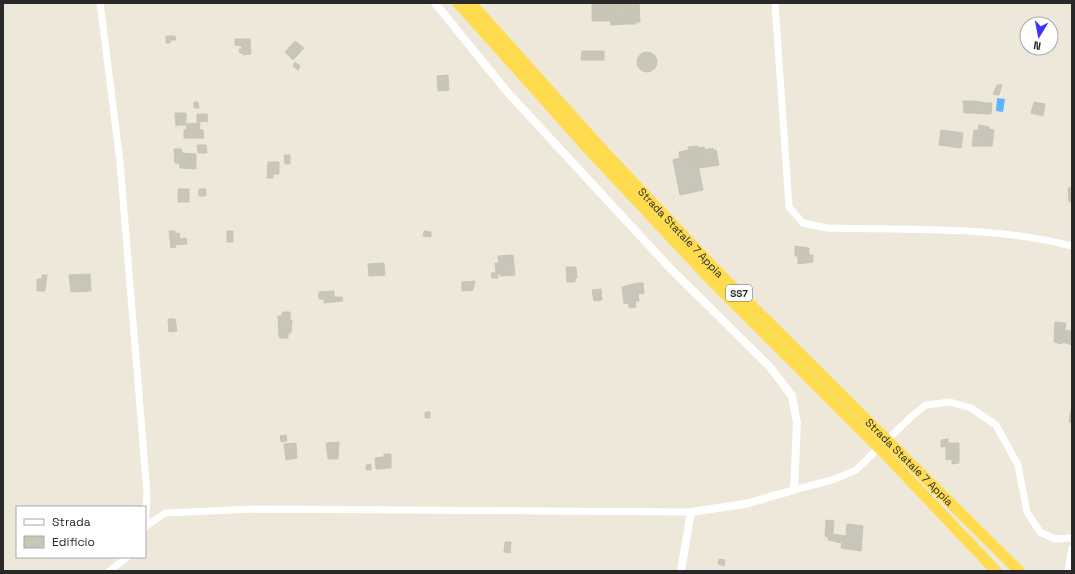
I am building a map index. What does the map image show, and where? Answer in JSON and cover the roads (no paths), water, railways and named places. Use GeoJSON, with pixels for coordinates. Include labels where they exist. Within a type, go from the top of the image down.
{"type":"FeatureCollection","features":[{"type":"Feature","properties":{"kind":"highway","name":"Strada Statale 7 Appia"},"geometry":{"type":"LineString","coordinates":[[458,3],[526,77],[591,152],[708,277],[885,454],[996,571]]}},
{"type":"Feature","properties":{"kind":"highway","name":"Strada Statale 7 Appia"},"geometry":{"type":"LineString","coordinates":[[471,3],[599,146],[716,270],[1019,571]]}},
{"type":"Feature","properties":{"kind":"street"},"geometry":{"type":"LineString","coordinates":[[100,3],[120,162],[147,493],[146,510]]}},
{"type":"Feature","properties":{"kind":"street"},"geometry":{"type":"LineString","coordinates":[[436,3],[509,94],[669,267],[770,367],[792,396],[797,423],[794,490]]}},
{"type":"Feature","properties":{"kind":"street"},"geometry":{"type":"LineString","coordinates":[[775,3],[789,207],[803,223],[826,228],[985,233],[1042,238],[1072,246]]}},
{"type":"Feature","properties":{"kind":"street"},"geometry":{"type":"LineString","coordinates":[[146,527],[165,513],[258,509],[691,512],[745,504],[834,480],[856,470],[912,416],[926,405],[950,402],[971,408],[996,425],[1018,465],[1027,512],[1040,532],[1055,539],[1072,538]]}},
{"type":"Feature","properties":{"kind":"street"},"geometry":{"type":"LineString","coordinates":[[681,571],[691,512]]}},
{"type":"Feature","properties":{"kind":"street"},"geometry":{"type":"LineString","coordinates":[[1068,571],[1072,548]]}},
{"type":"Feature","properties":{"kind":"street"},"geometry":{"type":"LineString","coordinates":[[109,571],[127,558]]}},
{"type":"Feature","properties":{"kind":"water"},"geometry":{"type":"Polygon","coordinates":[[[997,98],[1005,99],[1003,112],[996,111],[997,98]]]}}]}
